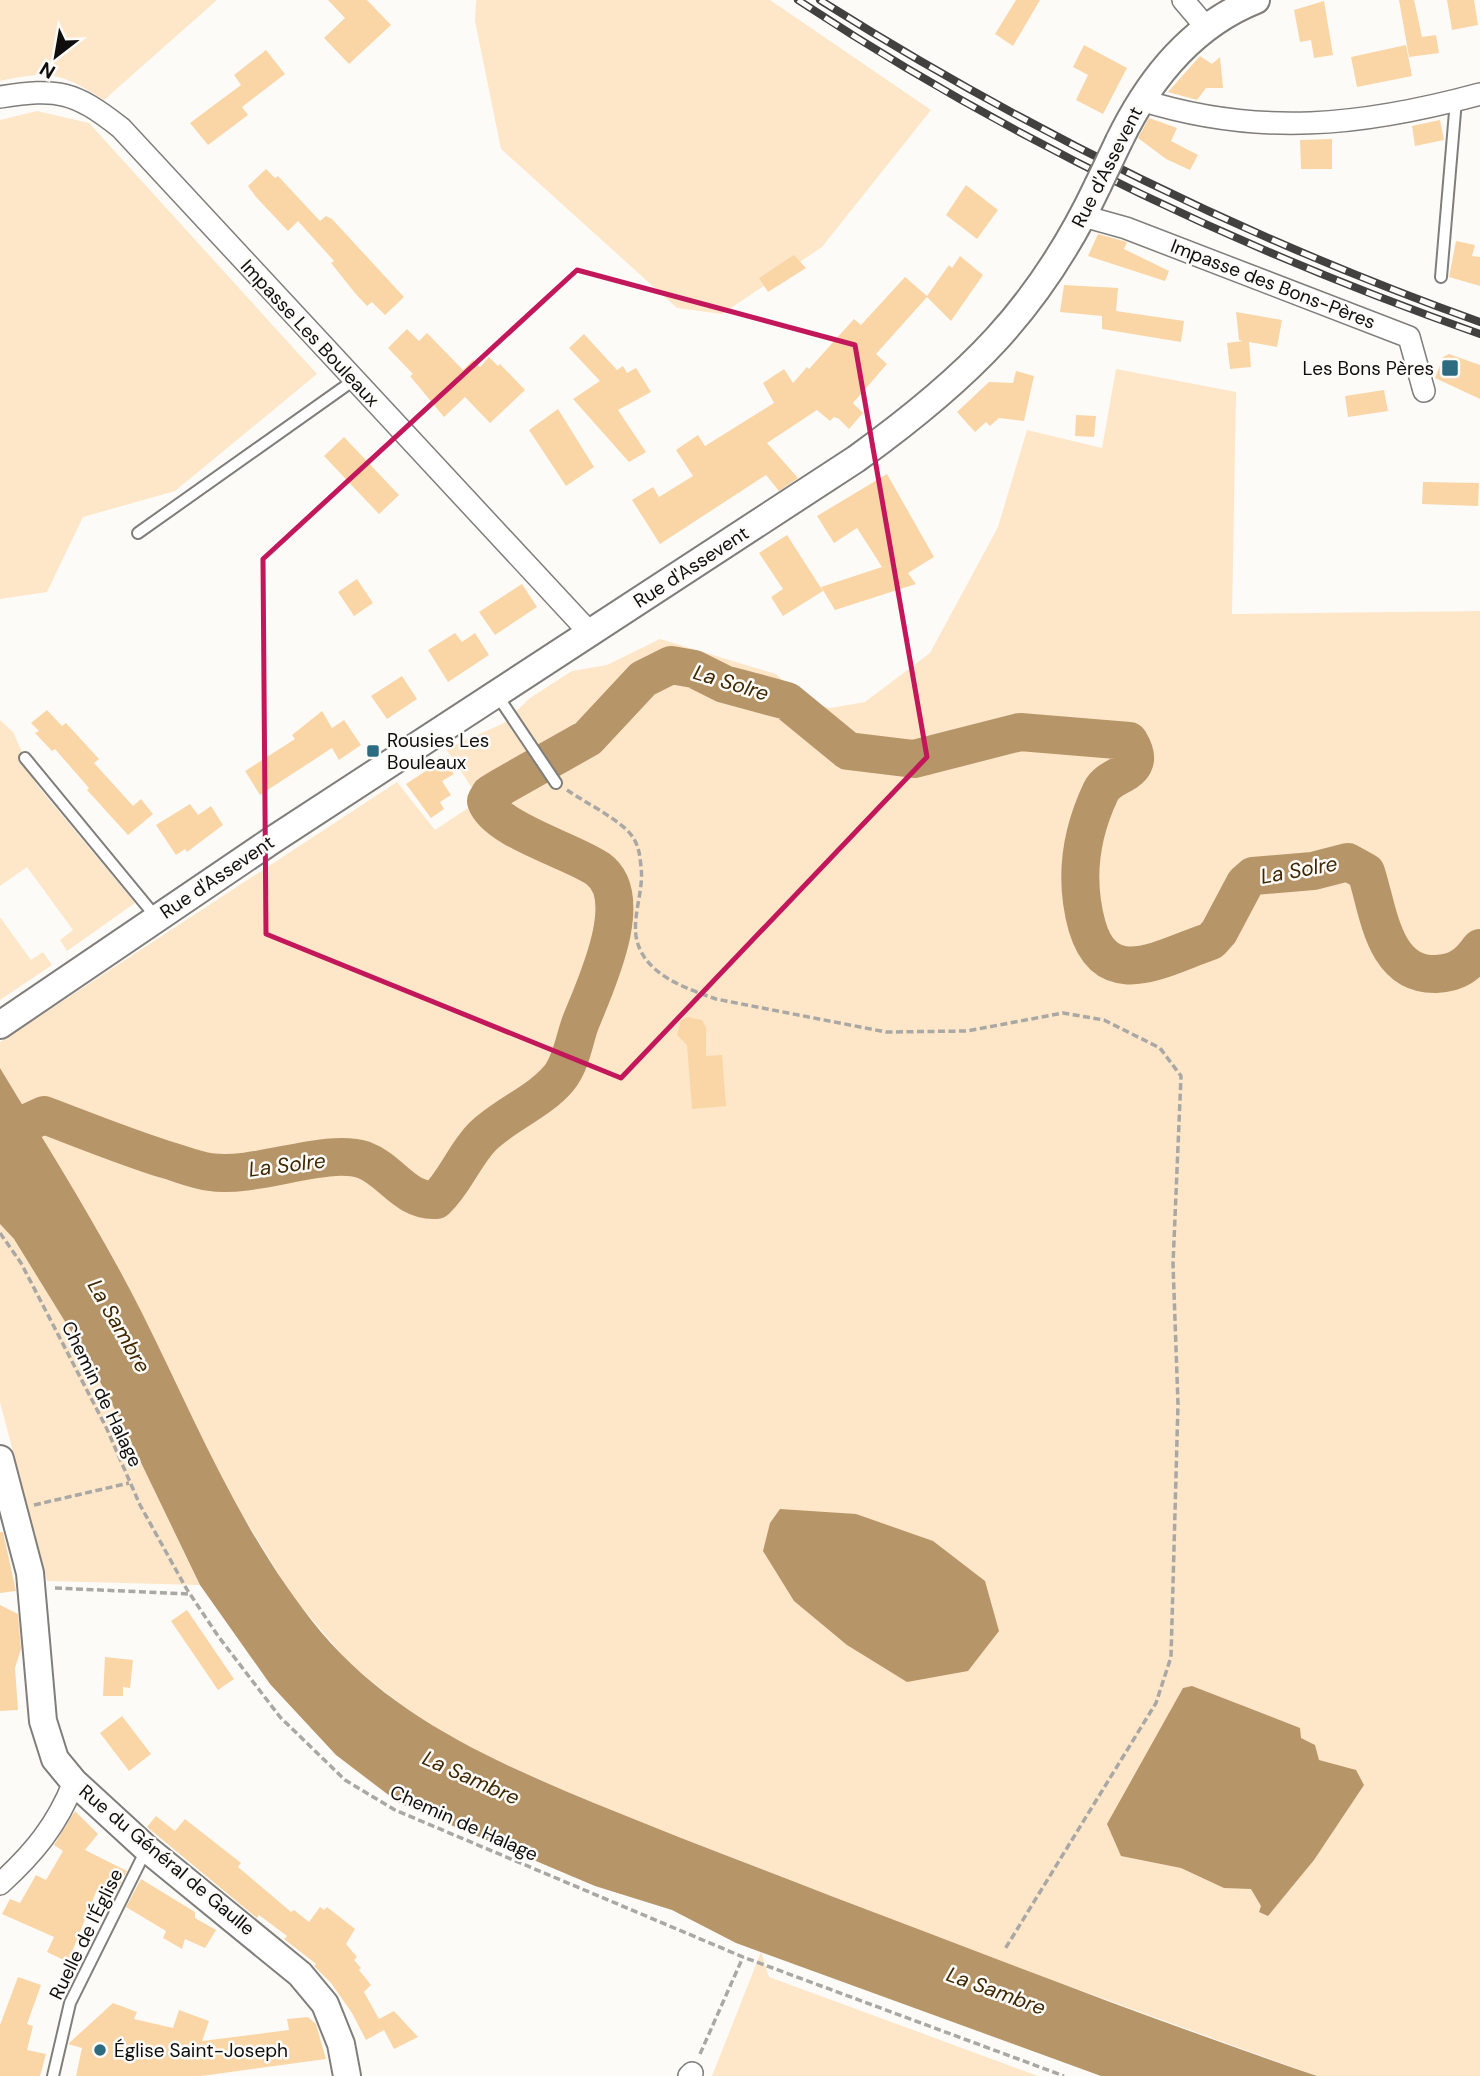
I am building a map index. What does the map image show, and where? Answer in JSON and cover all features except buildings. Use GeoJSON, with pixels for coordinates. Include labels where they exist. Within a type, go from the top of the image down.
{"type":"FeatureCollection","features":[{"type":"Feature","properties":{"kind":"street"},"geometry":{"type":"LineString","coordinates":[[1183,0],[1206,27]]}},
{"type":"Feature","properties":{"kind":"street","name":"Rue d'Assevent"},"geometry":{"type":"LineString","coordinates":[[5,1022],[156,918],[496,693],[856,459],[949,388],[987,352],[1033,297],[1083,216],[1141,100],[1171,59],[1206,27],[1256,0]]}},
{"type":"Feature","properties":{"kind":"street","name":"Impasse Les Bouleaux"},"geometry":{"type":"LineString","coordinates":[[0,97],[42,91],[68,94],[121,128],[590,633]]}},
{"type":"Feature","properties":{"kind":"street"},"geometry":{"type":"LineString","coordinates":[[1141,100],[1189,115],[1286,125],[1348,121],[1480,94]]}},
{"type":"Feature","properties":{"kind":"street","name":"Impasse des Bons-Pères"},"geometry":{"type":"LineString","coordinates":[[1083,216],[1126,228],[1409,337],[1424,391]]}},
{"type":"Feature","properties":{"kind":"street","name":"Rue du Général de Gaulle"},"geometry":{"type":"LineString","coordinates":[[0,1459],[15,1509],[32,1587],[47,1739],[55,1759],[74,1782],[147,1849],[300,1974],[325,2004],[341,2044],[347,2076]]}},
{"type":"Feature","properties":{"kind":"street"},"geometry":{"type":"LineString","coordinates":[[0,1884],[61,1816],[74,1782]]}},
{"type":"Feature","properties":{"kind":"lane"},"geometry":{"type":"LineString","coordinates":[[1441,277],[1457,100]]}},
{"type":"Feature","properties":{"kind":"lane"},"geometry":{"type":"LineString","coordinates":[[138,533],[354,380]]}},
{"type":"Feature","properties":{"kind":"lane"},"geometry":{"type":"LineString","coordinates":[[496,693],[556,783]]}},
{"type":"Feature","properties":{"kind":"lane"},"geometry":{"type":"LineString","coordinates":[[25,758],[156,918]]}},
{"type":"Feature","properties":{"kind":"lane","name":"Ruelle de l'Église"},"geometry":{"type":"LineString","coordinates":[[53,2076],[70,2003],[147,1849]]}},
{"type":"Feature","properties":{"kind":"path"},"geometry":{"type":"LineString","coordinates":[[556,783],[631,834],[638,847],[642,875],[636,936],[645,957],[661,975],[692,991],[716,999],[886,1031],[967,1031],[1063,1013],[1104,1020],[1160,1048],[1181,1076],[1173,1264],[1178,1404],[1171,1657],[1156,1703],[1005,1949]]}},
{"type":"Feature","properties":{"kind":"path","name":"Chemin de Halage"},"geometry":{"type":"LineString","coordinates":[[0,1234],[21,1263],[107,1427],[129,1483],[190,1594],[280,1717],[345,1780],[395,1810],[743,1957],[1065,2076]]}},
{"type":"Feature","properties":{"kind":"path"},"geometry":{"type":"LineString","coordinates":[[15,1509],[129,1483]]}},
{"type":"Feature","properties":{"kind":"path"},"geometry":{"type":"LineString","coordinates":[[32,1587],[190,1594]]}},
{"type":"Feature","properties":{"kind":"path"},"geometry":{"type":"LineString","coordinates":[[690,2075],[743,1957]]}},
{"type":"Feature","properties":{"kind":"highlighted area"},"geometry":{"type":"Polygon","coordinates":[[[577,270],[855,345],[927,757],[621,1078],[266,934],[263,559],[577,270]]]}},
{"type":"Feature","properties":{"kind":"shaded area"},"geometry":{"type":"Polygon","coordinates":[[[0,0],[217,0],[104,100],[77,84],[55,76],[0,81],[0,0]]]}},
{"type":"Feature","properties":{"kind":"shaded area"},"geometry":{"type":"Polygon","coordinates":[[[476,0],[770,0],[931,110],[822,247],[722,314],[677,308],[501,149],[475,21],[476,0]]]}},
{"type":"Feature","properties":{"kind":"shaded area"},"geometry":{"type":"Polygon","coordinates":[[[37,111],[89,123],[317,374],[175,491],[83,517],[47,592],[0,599],[0,120],[37,111]]]}},
{"type":"Feature","properties":{"kind":"shaded area"},"geometry":{"type":"Polygon","coordinates":[[[1116,369],[1236,392],[1232,614],[1480,611],[1480,2076],[1317,2076],[980,1954],[617,1813],[534,1778],[445,1735],[416,1717],[349,1663],[292,1596],[228,1491],[124,1280],[0,1068],[0,1042],[397,782],[435,830],[480,800],[446,749],[504,723],[530,698],[572,671],[607,665],[660,639],[776,674],[806,702],[830,708],[865,702],[930,653],[998,527],[1027,430],[1102,448],[1116,369]]]}},
{"type":"Feature","properties":{"kind":"shaded area"},"geometry":{"type":"Polygon","coordinates":[[[0,720],[13,732],[37,785],[135,903],[67,951],[60,940],[73,930],[27,867],[0,886],[0,720]]]}},
{"type":"Feature","properties":{"kind":"shaded area"},"geometry":{"type":"Polygon","coordinates":[[[0,917],[31,960],[43,952],[52,965],[0,1000],[0,917]]]}},
{"type":"Feature","properties":{"kind":"shaded area"},"geometry":{"type":"Polygon","coordinates":[[[0,1224],[14,1239],[85,1354],[119,1417],[200,1585],[47,1581],[0,1402],[0,1224]]]}},
{"type":"Feature","properties":{"kind":"shaded area"},"geometry":{"type":"Polygon","coordinates":[[[761,1952],[769,1977],[1038,2076],[712,2076],[761,1952]]]}},
{"type":"Feature","properties":{"kind":"water","name":"La Sambre"},"geometry":{"type":"Polygon","coordinates":[[[0,1068],[125,1280],[222,1477],[267,1557],[321,1632],[349,1662],[380,1689],[447,1734],[482,1753],[594,1803],[1073,1988],[1317,2076],[1101,2076],[736,1943],[672,1910],[595,1886],[399,1803],[336,1755],[270,1684],[200,1585],[119,1417],[85,1354],[14,1239],[0,1224],[0,1068]]]}},
{"type":"Feature","properties":{"kind":"water"},"geometry":{"type":"Polygon","coordinates":[[[780,1509],[856,1514],[933,1541],[985,1581],[999,1631],[968,1671],[907,1682],[847,1645],[794,1601],[763,1551],[770,1523],[780,1509]]]}},
{"type":"Feature","properties":{"kind":"water"},"geometry":{"type":"Polygon","coordinates":[[[1192,1686],[1300,1728],[1301,1738],[1315,1745],[1319,1760],[1356,1770],[1364,1785],[1314,1860],[1268,1916],[1259,1912],[1261,1906],[1251,1889],[1224,1888],[1181,1868],[1121,1856],[1107,1824],[1183,1688],[1192,1686]]]}},
{"type":"Feature","properties":{"kind":"waterway","name":"La Solre"},"geometry":{"type":"LineString","coordinates":[[0,1135],[44,1115],[149,1154],[210,1172],[248,1171],[330,1157],[348,1157],[374,1165],[415,1196],[436,1200],[483,1136],[542,1094],[563,1072],[602,967],[614,921],[614,900],[609,883],[598,869],[519,831],[492,812],[486,801],[490,794],[588,738],[643,679],[671,665],[694,669],[724,684],[787,701],[848,751],[914,759],[1020,732],[1129,741],[1135,760],[1127,771],[1101,791],[1088,824],[1080,874],[1083,909],[1096,947],[1108,959],[1122,965],[1156,961],[1211,941],[1219,932],[1245,883],[1253,876],[1313,871],[1348,862],[1366,872],[1386,938],[1394,953],[1405,964],[1418,972],[1450,972],[1466,963],[1480,948]]}},
{"type":"Feature","properties":{"kind":"railway"},"geometry":{"type":"LineString","coordinates":[[798,0],[960,99],[1129,188],[1302,266],[1480,334]]}},
{"type":"Feature","properties":{"kind":"railway"},"geometry":{"type":"LineString","coordinates":[[820,0],[978,94],[1141,179],[1308,255],[1480,322]]}},
{"type":"Feature","properties":{"kind":"place","name":"Les Bons Pères"},"geometry":{"type":"Point","coordinates":[1450,368]}},
{"type":"Feature","properties":{"kind":"place","name":"Rousies Les Bouleaux"},"geometry":{"type":"Point","coordinates":[373,751]}},
{"type":"Feature","properties":{"kind":"place","name":"Église Saint-Joseph"},"geometry":{"type":"Point","coordinates":[100,2050]}}]}
